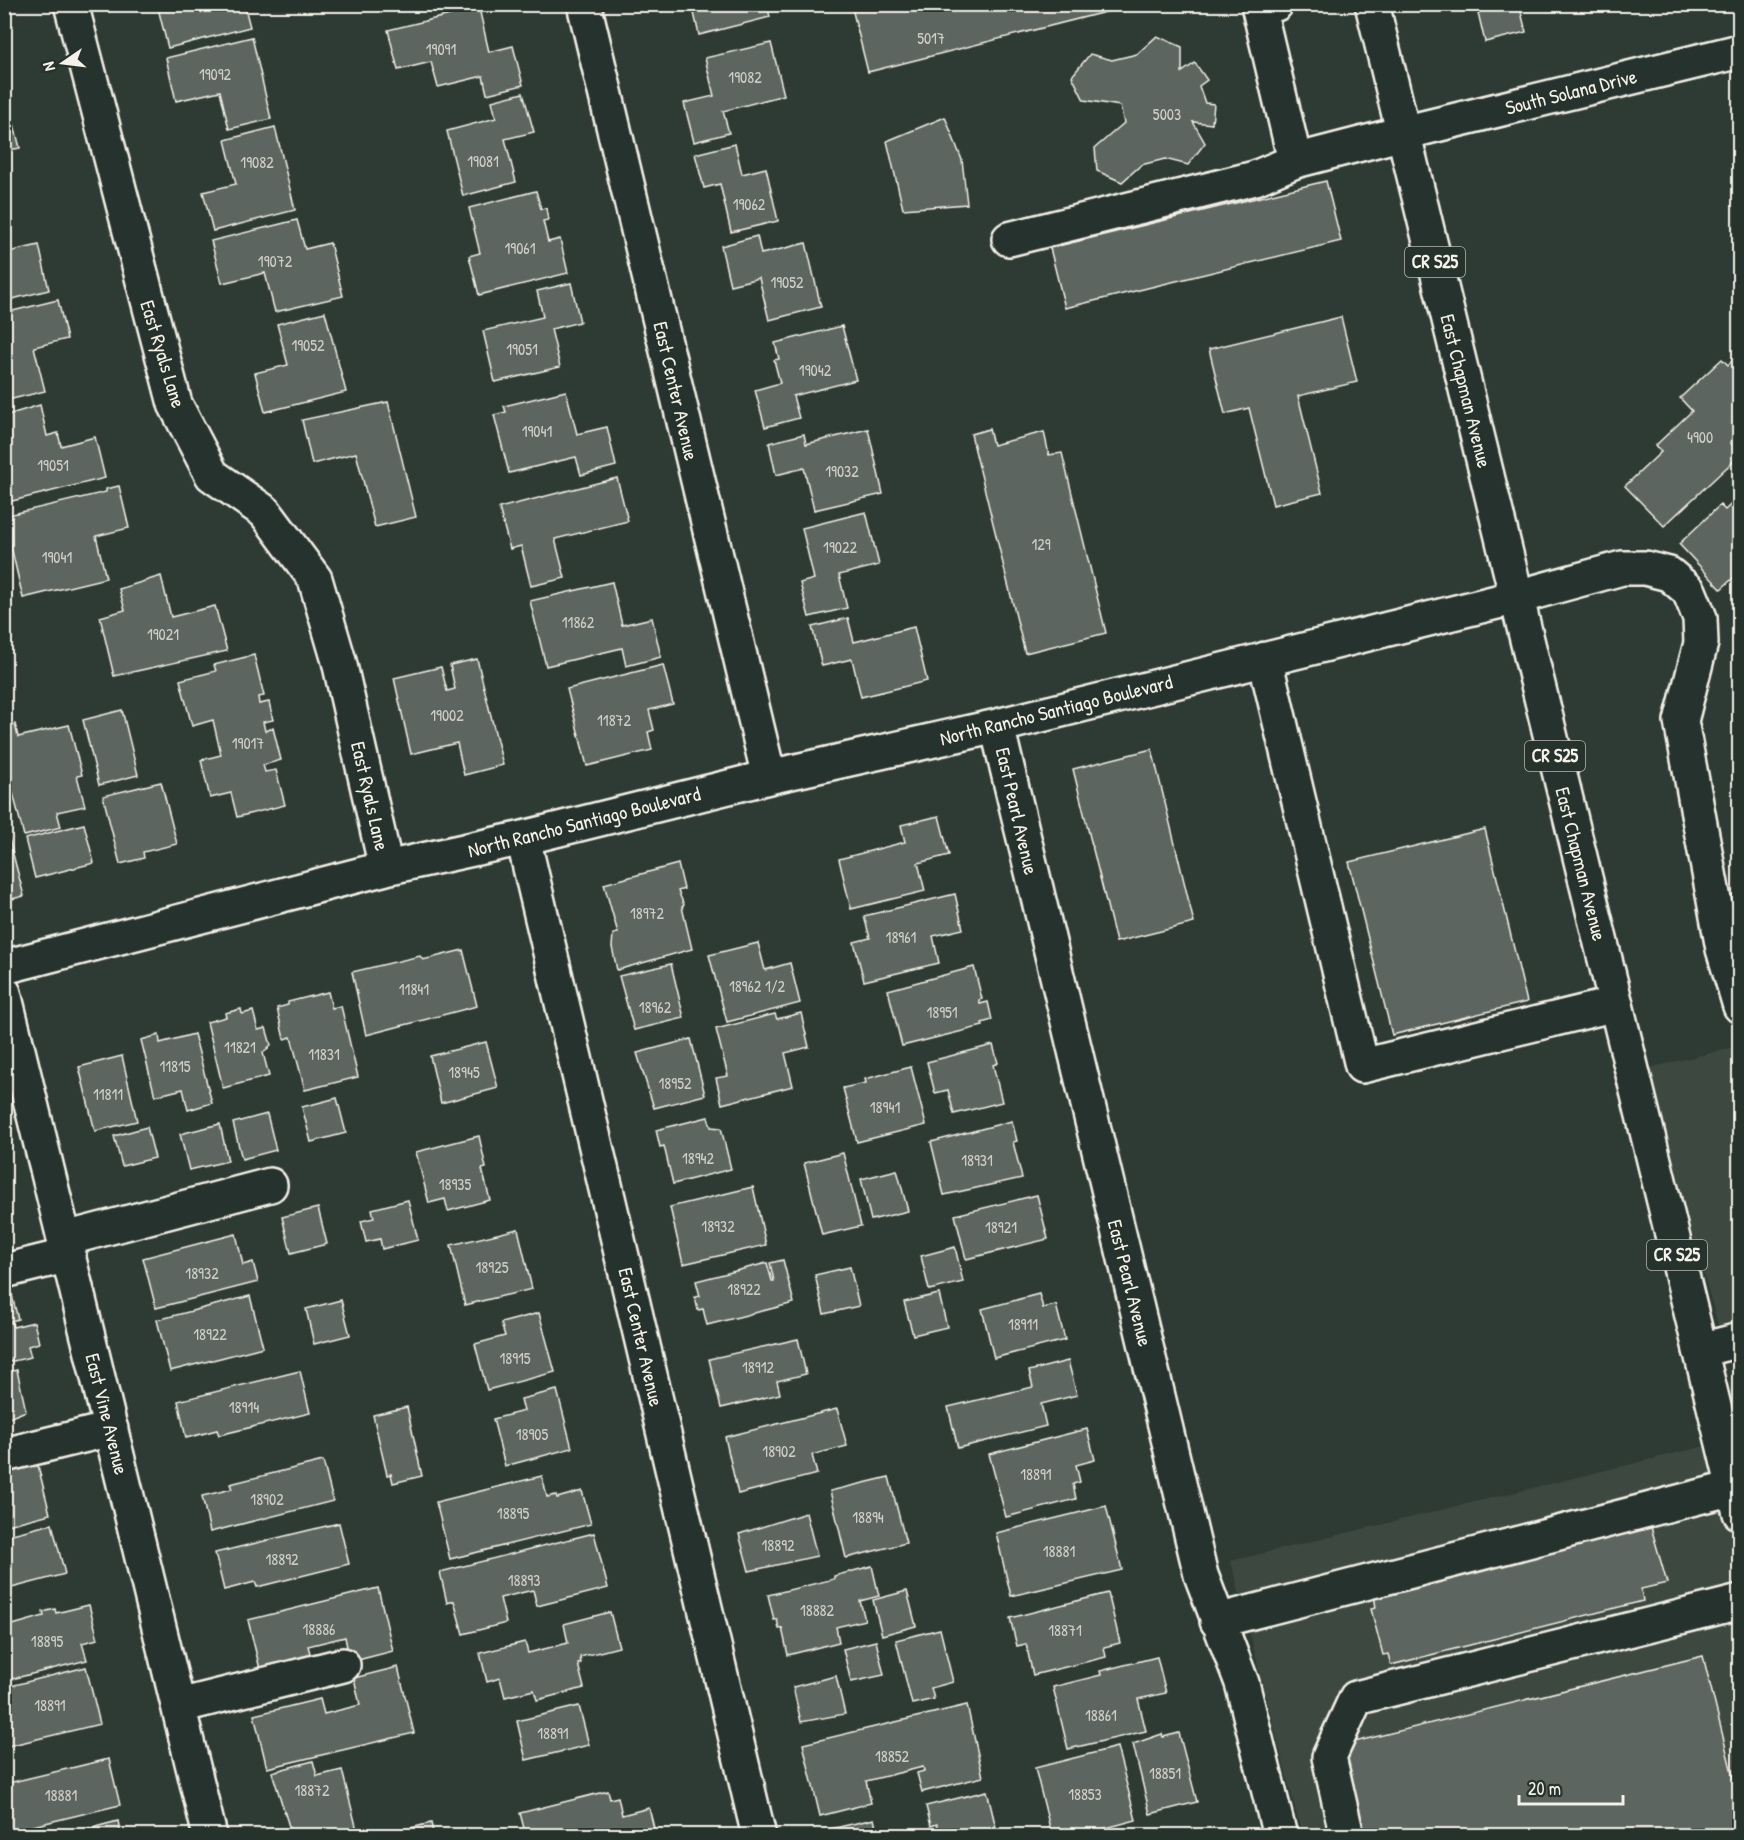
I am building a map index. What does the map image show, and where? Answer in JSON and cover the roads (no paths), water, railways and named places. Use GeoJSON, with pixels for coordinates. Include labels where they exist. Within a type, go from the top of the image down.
{"type":"FeatureCollection","features":[{"type":"Feature","properties":{"kind":"street","name":"East Ryals Lane"},"geometry":{"type":"LineString","coordinates":[[71,4],[174,404],[212,475],[265,512],[315,579],[339,661],[386,868]]}},
{"type":"Feature","properties":{"kind":"street","name":"East Center Avenue"},"geometry":{"type":"LineString","coordinates":[[584,4],[769,777]]}},
{"type":"Feature","properties":{"kind":"street"},"geometry":{"type":"LineString","coordinates":[[1276,4],[1259,9],[1295,160]]}},
{"type":"Feature","properties":{"kind":"street","name":"East Chapman Avenue"},"geometry":{"type":"LineString","coordinates":[[1372,4],[1738,1505]]}},
{"type":"Feature","properties":{"kind":"street","name":"South Solana Drive"},"geometry":{"type":"LineString","coordinates":[[1009,239],[1255,178],[1295,160],[1740,51]]}},
{"type":"Feature","properties":{"kind":"street","name":"North Rancho Santiago Boulevard"},"geometry":{"type":"LineString","coordinates":[[4,967],[386,868],[523,838],[769,777],[997,726],[1516,597],[1622,568],[1646,568],[1669,574],[1689,591],[1700,618],[1701,643],[1681,721],[1723,949],[1740,1006]]}},
{"type":"Feature","properties":{"kind":"street"},"geometry":{"type":"LineString","coordinates":[[1265,659],[1362,1066],[1616,1004]]}},
{"type":"Feature","properties":{"kind":"street","name":"East Pearl Avenue"},"geometry":{"type":"LineString","coordinates":[[997,726],[1201,1575],[1247,1702],[1280,1836]]}},
{"type":"Feature","properties":{"kind":"street","name":"East Center Avenue"},"geometry":{"type":"LineString","coordinates":[[523,838],[759,1836]]}},
{"type":"Feature","properties":{"kind":"street","name":"East Vine Avenue"},"geometry":{"type":"LineString","coordinates":[[4,993],[210,1836]]}},
{"type":"Feature","properties":{"kind":"street"},"geometry":{"type":"LineString","coordinates":[[4,1271],[67,1247],[270,1185]]}},
{"type":"Feature","properties":{"kind":"street"},"geometry":{"type":"LineString","coordinates":[[1700,1350],[1740,1340]]}},
{"type":"Feature","properties":{"kind":"street"},"geometry":{"type":"LineString","coordinates":[[4,1455],[111,1429]]}},
{"type":"Feature","properties":{"kind":"street"},"geometry":{"type":"LineString","coordinates":[[1218,1621],[1738,1505]]}},
{"type":"Feature","properties":{"kind":"street"},"geometry":{"type":"LineString","coordinates":[[1347,1836],[1329,1757],[1356,1698],[1740,1602]]}},
{"type":"Feature","properties":{"kind":"street"},"geometry":{"type":"LineString","coordinates":[[179,1706],[343,1665]]}}]}
